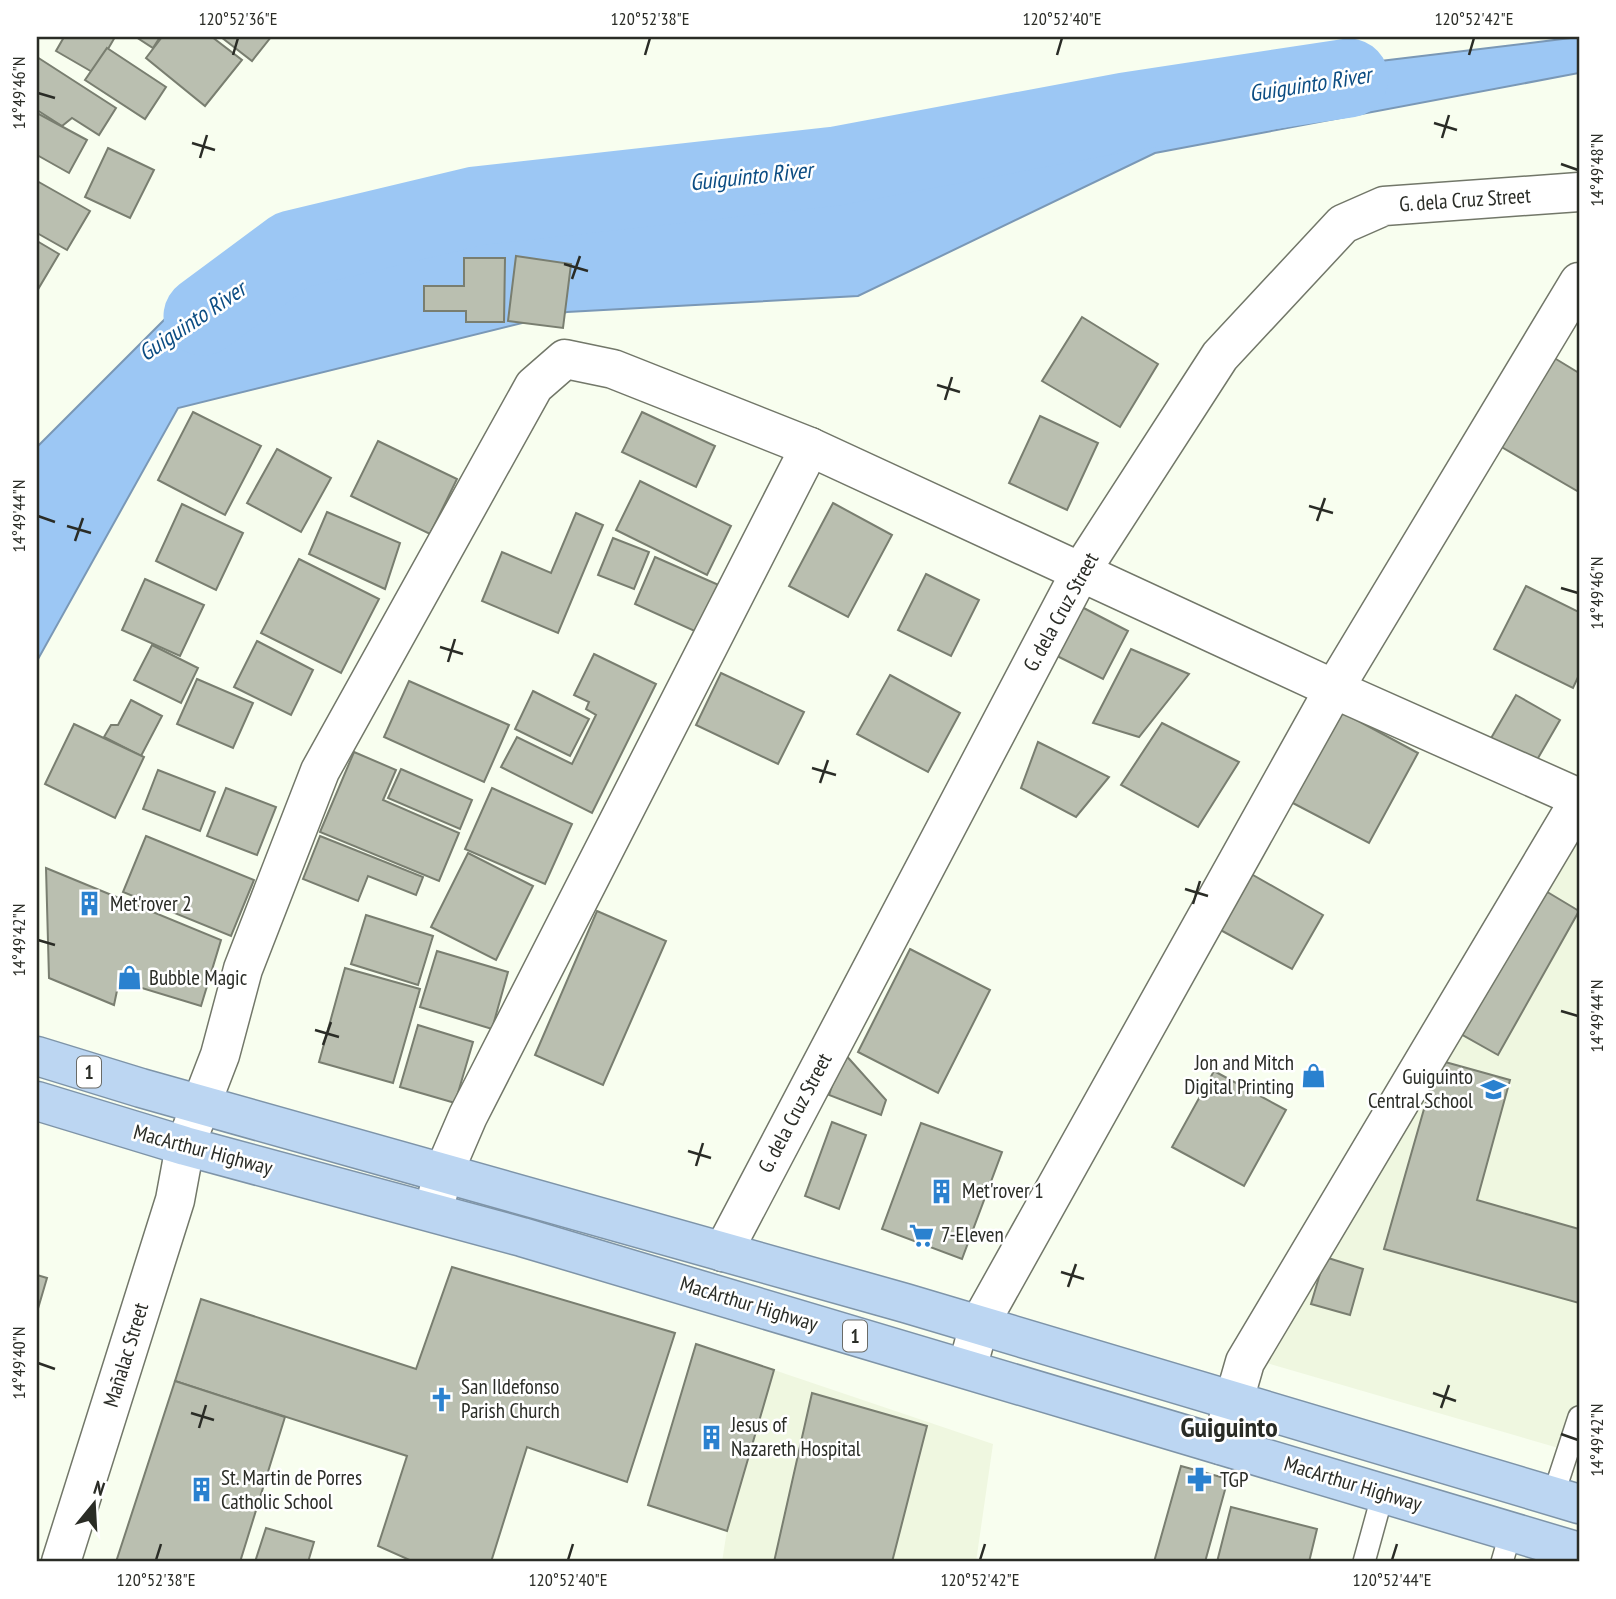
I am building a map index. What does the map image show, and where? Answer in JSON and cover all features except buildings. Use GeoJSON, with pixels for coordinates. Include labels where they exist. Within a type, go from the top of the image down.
{"type":"FeatureCollection","features":[{"type":"Feature","properties":{"kind":"highway","name":"MacArthur Highway"},"geometry":{"type":"LineString","coordinates":[[37,1056],[141,1088],[979,1325],[1566,1500]]}},
{"type":"Feature","properties":{"kind":"highway","name":"MacArthur Highway"},"geometry":{"type":"LineString","coordinates":[[37,1101],[185,1146],[433,1212],[1382,1493],[1506,1547],[1579,1552]]}},
{"type":"Feature","properties":{"kind":"street","name":"G. dela Cruz Street"},"geometry":{"type":"LineString","coordinates":[[723,1252],[1081,571],[1220,356],[1343,224],[1384,206],[1579,192]]}},
{"type":"Feature","properties":{"kind":"street"},"geometry":{"type":"LineString","coordinates":[[967,1369],[979,1325],[1334,689],[1579,282]]}},
{"type":"Feature","properties":{"kind":"street","name":"Mañalac Street"},"geometry":{"type":"LineString","coordinates":[[61,1562],[175,1200],[185,1146],[220,1055],[243,969],[320,771],[534,386],[565,359],[613,369],[810,447]]}},
{"type":"Feature","properties":{"kind":"street"},"geometry":{"type":"LineString","coordinates":[[433,1212],[443,1174],[468,1116],[810,447],[1579,799],[1245,1362],[1221,1445]]}},
{"type":"Feature","properties":{"kind":"lane"},"geometry":{"type":"LineString","coordinates":[[1566,1500],[1579,1417]]}},
{"type":"Feature","properties":{"kind":"lane"},"geometry":{"type":"LineString","coordinates":[[1364,1562],[1382,1493]]}},
{"type":"Feature","properties":{"kind":"shaded area","name":"Guiguinto Central School"},"geometry":{"type":"Polygon","coordinates":[[[1579,815],[1579,1454],[1263,1362],[1579,815]]]}},
{"type":"Feature","properties":{"kind":"shaded area"},"geometry":{"type":"Polygon","coordinates":[[[774,1370],[993,1444],[976,1562],[722,1562],[727,1530],[774,1370]]]}},
{"type":"Feature","properties":{"kind":"water"},"geometry":{"type":"Polygon","coordinates":[[[1579,37],[1579,73],[1155,153],[858,296],[567,312],[178,408],[37,661],[37,447],[224,260],[742,188],[993,175],[1322,68],[1579,37]]]}},
{"type":"Feature","properties":{"kind":"waterway","name":"Guiguinto River"},"geometry":{"type":"LineString","coordinates":[[203,316],[292,250],[476,206],[836,166],[1125,112],[1349,78]]}},
{"type":"Feature","properties":{"kind":"place","name":"Met'rover 2"},"geometry":{"type":"Point","coordinates":[90,904]}},
{"type":"Feature","properties":{"kind":"place","name":"Bubble Magic"},"geometry":{"type":"Point","coordinates":[129,978]}},
{"type":"Feature","properties":{"kind":"place","name":"Jon and Mitch Digital Printing"},"geometry":{"type":"Point","coordinates":[1314,1075]}},
{"type":"Feature","properties":{"kind":"place","name":"Guiguinto Central School"},"geometry":{"type":"Point","coordinates":[1493,1089]}},
{"type":"Feature","properties":{"kind":"place","name":"Met'rover 1"},"geometry":{"type":"Point","coordinates":[942,1191]}},
{"type":"Feature","properties":{"kind":"place","name":"7-Eleven"},"geometry":{"type":"Point","coordinates":[921,1235]}},
{"type":"Feature","properties":{"kind":"place","name":"San Ildefonso Parish Church"},"geometry":{"type":"Point","coordinates":[441,1399]}},
{"type":"Feature","properties":{"kind":"place","name":"Jesus of Nazareth Hospital"},"geometry":{"type":"Point","coordinates":[711,1437]}},
{"type":"Feature","properties":{"kind":"place","name":"TGP"},"geometry":{"type":"Point","coordinates":[1200,1480]}},
{"type":"Feature","properties":{"kind":"place","name":"St. Martin de Porres Catholic School"},"geometry":{"type":"Point","coordinates":[201,1490]}},
{"type":"Feature","properties":{"kind":"district","name":"Guiguinto"},"geometry":{"type":"Point","coordinates":[1229,1427]}}]}
